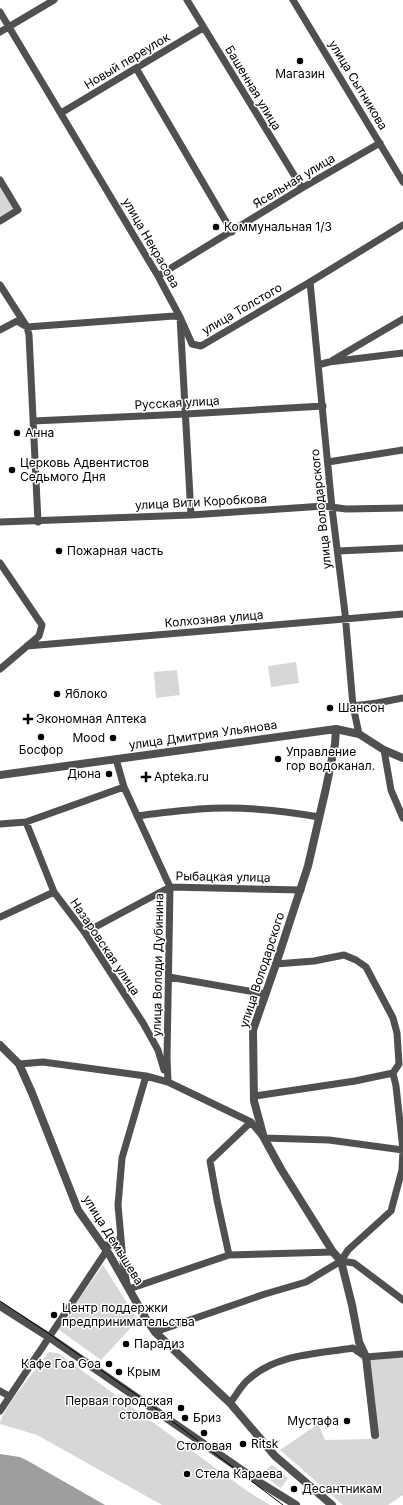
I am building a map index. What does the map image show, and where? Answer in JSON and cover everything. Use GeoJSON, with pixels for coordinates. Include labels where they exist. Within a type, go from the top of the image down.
{"type":"FeatureCollection","features":[{"type":"Feature","properties":{"kind":"street"},"geometry":{"type":"LineString","coordinates":[[0,32],[54,0]]}},
{"type":"Feature","properties":{"kind":"street","name":"Башенная улица"},"geometry":{"type":"LineString","coordinates":[[187,0],[302,188]]}},
{"type":"Feature","properties":{"kind":"street","name":"улица Сытникова"},"geometry":{"type":"LineString","coordinates":[[293,0],[403,182]]}},
{"type":"Feature","properties":{"kind":"street","name":"улица Некрасова"},"geometry":{"type":"LineString","coordinates":[[0,12],[158,276],[180,318],[191,515]]}},
{"type":"Feature","properties":{"kind":"street","name":"Новый переулок"},"geometry":{"type":"LineString","coordinates":[[61,113],[203,28]]}},
{"type":"Feature","properties":{"kind":"street"},"geometry":{"type":"LineString","coordinates":[[136,68],[232,232]]}},
{"type":"Feature","properties":{"kind":"street","name":"Ясельная улица"},"geometry":{"type":"LineString","coordinates":[[158,276],[302,188],[380,143]]}},
{"type":"Feature","properties":{"kind":"street"},"geometry":{"type":"LineString","coordinates":[[0,180],[18,210],[0,221]]}},
{"type":"Feature","properties":{"kind":"street","name":"улица Толстого"},"geometry":{"type":"LineString","coordinates":[[180,318],[192,344],[201,346],[403,225]]}},
{"type":"Feature","properties":{"kind":"street","name":"улица Володарского"},"geometry":{"type":"LineString","coordinates":[[310,282],[332,508],[346,618],[353,706],[359,734]]}},
{"type":"Feature","properties":{"kind":"street"},"geometry":{"type":"LineString","coordinates":[[0,285],[27,327],[29,336],[38,522]]}},
{"type":"Feature","properties":{"kind":"street"},"geometry":{"type":"LineString","coordinates":[[0,330],[17,321],[27,327],[162,316],[174,316],[180,318]]}},
{"type":"Feature","properties":{"kind":"street"},"geometry":{"type":"LineString","coordinates":[[329,362],[403,319]]}},
{"type":"Feature","properties":{"kind":"street"},"geometry":{"type":"LineString","coordinates":[[318,365],[329,362],[403,353]]}},
{"type":"Feature","properties":{"kind":"street","name":"Русская улица"},"geometry":{"type":"LineString","coordinates":[[33,421],[322,406]]}},
{"type":"Feature","properties":{"kind":"street"},"geometry":{"type":"LineString","coordinates":[[328,462],[403,450]]}},
{"type":"Feature","properties":{"kind":"street","name":"улица Вити Коробкова"},"geometry":{"type":"LineString","coordinates":[[0,522],[38,522],[191,515],[324,506],[346,509],[403,508]]}},
{"type":"Feature","properties":{"kind":"street"},"geometry":{"type":"LineString","coordinates":[[338,551],[403,548]]}},
{"type":"Feature","properties":{"kind":"street"},"geometry":{"type":"LineString","coordinates":[[0,563],[42,625],[39,636],[0,669]]}},
{"type":"Feature","properties":{"kind":"street","name":"Колхозная улица"},"geometry":{"type":"LineString","coordinates":[[27,646],[403,614]]}},
{"type":"Feature","properties":{"kind":"street"},"geometry":{"type":"LineString","coordinates":[[353,706],[403,698]]}},
{"type":"Feature","properties":{"kind":"street","name":"улица Володарского"},"geometry":{"type":"LineString","coordinates":[[336,729],[335,744],[308,866],[253,1030],[254,1101],[264,1138],[281,1169],[333,1252],[341,1261],[352,1304],[359,1342],[366,1357],[375,1435]]}},
{"type":"Feature","properties":{"kind":"street","name":"улица Дмитрия Ульянова"},"geometry":{"type":"LineString","coordinates":[[0,774],[336,729],[359,734],[384,750],[403,758]]}},
{"type":"Feature","properties":{"kind":"street"},"geometry":{"type":"LineString","coordinates":[[384,750],[391,790],[403,818]]}},
{"type":"Feature","properties":{"kind":"street","name":"улица Володи Дубинина"},"geometry":{"type":"LineString","coordinates":[[116,759],[124,787],[170,887],[167,1058],[168,1082]]}},
{"type":"Feature","properties":{"kind":"street"},"geometry":{"type":"LineString","coordinates":[[0,824],[26,822],[124,787]]}},
{"type":"Feature","properties":{"kind":"street"},"geometry":{"type":"LineString","coordinates":[[138,816],[200,809],[247,809],[319,817]]}},
{"type":"Feature","properties":{"kind":"street","name":"Назаровская улица"},"geometry":{"type":"LineString","coordinates":[[26,822],[54,892],[85,933],[158,1050],[168,1082]]}},
{"type":"Feature","properties":{"kind":"street","name":"Рыбацкая улица"},"geometry":{"type":"LineString","coordinates":[[85,933],[170,887],[193,886],[301,890]]}},
{"type":"Feature","properties":{"kind":"street"},"geometry":{"type":"LineString","coordinates":[[0,917],[54,892]]}},
{"type":"Feature","properties":{"kind":"street"},"geometry":{"type":"LineString","coordinates":[[255,1096],[355,1082],[393,1073],[401,1062],[397,1032],[393,1018],[366,967],[356,960],[344,955],[314,961],[276,964]]}},
{"type":"Feature","properties":{"kind":"street"},"geometry":{"type":"LineString","coordinates":[[169,977],[266,994]]}},
{"type":"Feature","properties":{"kind":"street","name":"улица Демышева"},"geometry":{"type":"LineString","coordinates":[[0,1045],[19,1064],[78,1210],[105,1248],[155,1332],[230,1403],[275,1456],[332,1505]]}},
{"type":"Feature","properties":{"kind":"street"},"geometry":{"type":"LineString","coordinates":[[19,1064],[43,1062],[146,1076],[168,1082],[251,1122],[264,1138],[329,1140],[403,1150]]}},
{"type":"Feature","properties":{"kind":"street"},"geometry":{"type":"LineString","coordinates":[[155,1332],[265,1294],[306,1282],[341,1261],[348,1250],[391,1211],[403,1170],[403,1150],[396,1086],[393,1073]]}},
{"type":"Feature","properties":{"kind":"street"},"geometry":{"type":"LineString","coordinates":[[146,1076],[122,1158],[118,1205],[120,1238],[128,1287],[229,1255],[333,1252]]}},
{"type":"Feature","properties":{"kind":"street"},"geometry":{"type":"LineString","coordinates":[[229,1255],[210,1161],[251,1122]]}},
{"type":"Feature","properties":{"kind":"street"},"geometry":{"type":"LineString","coordinates":[[0,1411],[105,1248],[114,1245],[120,1238]]}},
{"type":"Feature","properties":{"kind":"street"},"geometry":{"type":"LineString","coordinates":[[341,1261],[354,1263],[403,1300]]}},
{"type":"Feature","properties":{"kind":"street"},"geometry":{"type":"LineString","coordinates":[[0,1306],[49,1337],[262,1484],[296,1505]]}},
{"type":"Feature","properties":{"kind":"street"},"geometry":{"type":"LineString","coordinates":[[230,1403],[247,1380],[264,1368],[286,1359],[353,1348],[366,1357],[403,1354]]}},
{"type":"Feature","properties":{"kind":"street"},"geometry":{"type":"LineString","coordinates":[[0,1391],[10,1396]]}},
{"type":"Feature","properties":{"kind":"shaded area"},"geometry":{"type":"Polygon","coordinates":[[[0,184],[15,208],[0,217],[0,184]]]}},
{"type":"Feature","properties":{"kind":"shaded area"},"geometry":{"type":"Polygon","coordinates":[[[296,662],[299,683],[271,687],[268,666],[296,662]]]}},
{"type":"Feature","properties":{"kind":"shaded area"},"geometry":{"type":"Polygon","coordinates":[[[177,670],[180,695],[156,698],[154,672],[177,670]]]}},
{"type":"Feature","properties":{"kind":"shaded area"},"geometry":{"type":"Polygon","coordinates":[[[103,1265],[138,1320],[101,1360],[58,1329],[103,1265]]]}},
{"type":"Feature","properties":{"kind":"shaded area"},"geometry":{"type":"Polygon","coordinates":[[[49,1352],[58,1353],[247,1491],[270,1505],[162,1505],[37,1435],[0,1424],[13,1399],[49,1352]]]}},
{"type":"Feature","properties":{"kind":"shaded area"},"geometry":{"type":"Polygon","coordinates":[[[403,1356],[403,1495],[388,1505],[343,1505],[280,1450],[318,1424],[325,1440],[370,1439],[377,1437],[367,1358],[403,1356]]]}},
{"type":"Feature","properties":{"kind":"shaded area"},"geometry":{"type":"Polygon","coordinates":[[[0,1454],[20,1457],[105,1505],[0,1505],[0,1454]]]}},
{"type":"Feature","properties":{"kind":"shaded area"},"geometry":{"type":"Polygon","coordinates":[[[272,1465],[288,1478],[281,1488],[261,1474],[272,1465]]]}},
{"type":"Feature","properties":{"kind":"tram line"},"geometry":{"type":"LineString","coordinates":[[0,1301],[148,1403],[283,1505]]}},
{"type":"Feature","properties":{"kind":"place","name":"Магазин"},"geometry":{"type":"Point","coordinates":[300,61]}},
{"type":"Feature","properties":{"kind":"place","name":"Коммунальная 1/3"},"geometry":{"type":"Point","coordinates":[216,227]}},
{"type":"Feature","properties":{"kind":"place","name":"Анна"},"geometry":{"type":"Point","coordinates":[17,433]}},
{"type":"Feature","properties":{"kind":"place","name":"Церковь Адвентистов Седьмого Дня"},"geometry":{"type":"Point","coordinates":[12,470]}},
{"type":"Feature","properties":{"kind":"place","name":"Пожарная часть"},"geometry":{"type":"Point","coordinates":[59,551]}},
{"type":"Feature","properties":{"kind":"place","name":"Яблоко"},"geometry":{"type":"Point","coordinates":[57,694]}},
{"type":"Feature","properties":{"kind":"place","name":"Шансон"},"geometry":{"type":"Point","coordinates":[330,708]}},
{"type":"Feature","properties":{"kind":"place","name":"Экономная Аптека"},"geometry":{"type":"Point","coordinates":[28,719]}},
{"type":"Feature","properties":{"kind":"place","name":"Босфор"},"geometry":{"type":"Point","coordinates":[41,737]}},
{"type":"Feature","properties":{"kind":"place","name":"Mood"},"geometry":{"type":"Point","coordinates":[113,738]}},
{"type":"Feature","properties":{"kind":"place","name":"Управление гор водоканал."},"geometry":{"type":"Point","coordinates":[278,759]}},
{"type":"Feature","properties":{"kind":"place","name":"Дюна"},"geometry":{"type":"Point","coordinates":[109,774]}},
{"type":"Feature","properties":{"kind":"place","name":"Apteka.ru"},"geometry":{"type":"Point","coordinates":[146,777]}},
{"type":"Feature","properties":{"kind":"place","name":"Центр поддержки предпринимательства"},"geometry":{"type":"Point","coordinates":[54,1315]}},
{"type":"Feature","properties":{"kind":"place","name":"Парадиз"},"geometry":{"type":"Point","coordinates":[126,1344]}},
{"type":"Feature","properties":{"kind":"place","name":"Кафе Гоа Goa"},"geometry":{"type":"Point","coordinates":[109,1364]}},
{"type":"Feature","properties":{"kind":"place","name":"Крым"},"geometry":{"type":"Point","coordinates":[119,1372]}},
{"type":"Feature","properties":{"kind":"place","name":"Первая городская столовая"},"geometry":{"type":"Point","coordinates":[181,1408]}},
{"type":"Feature","properties":{"kind":"place","name":"Бриз"},"geometry":{"type":"Point","coordinates":[185,1418]}},
{"type":"Feature","properties":{"kind":"place","name":"Мустафа"},"geometry":{"type":"Point","coordinates":[347,1421]}},
{"type":"Feature","properties":{"kind":"place","name":"Столовая"},"geometry":{"type":"Point","coordinates":[204,1433]}},
{"type":"Feature","properties":{"kind":"place","name":"Ritsk"},"geometry":{"type":"Point","coordinates":[243,1444]}},
{"type":"Feature","properties":{"kind":"place","name":"Стела Караева"},"geometry":{"type":"Point","coordinates":[187,1474]}},
{"type":"Feature","properties":{"kind":"place","name":"Десантникам"},"geometry":{"type":"Point","coordinates":[294,1489]}}]}
